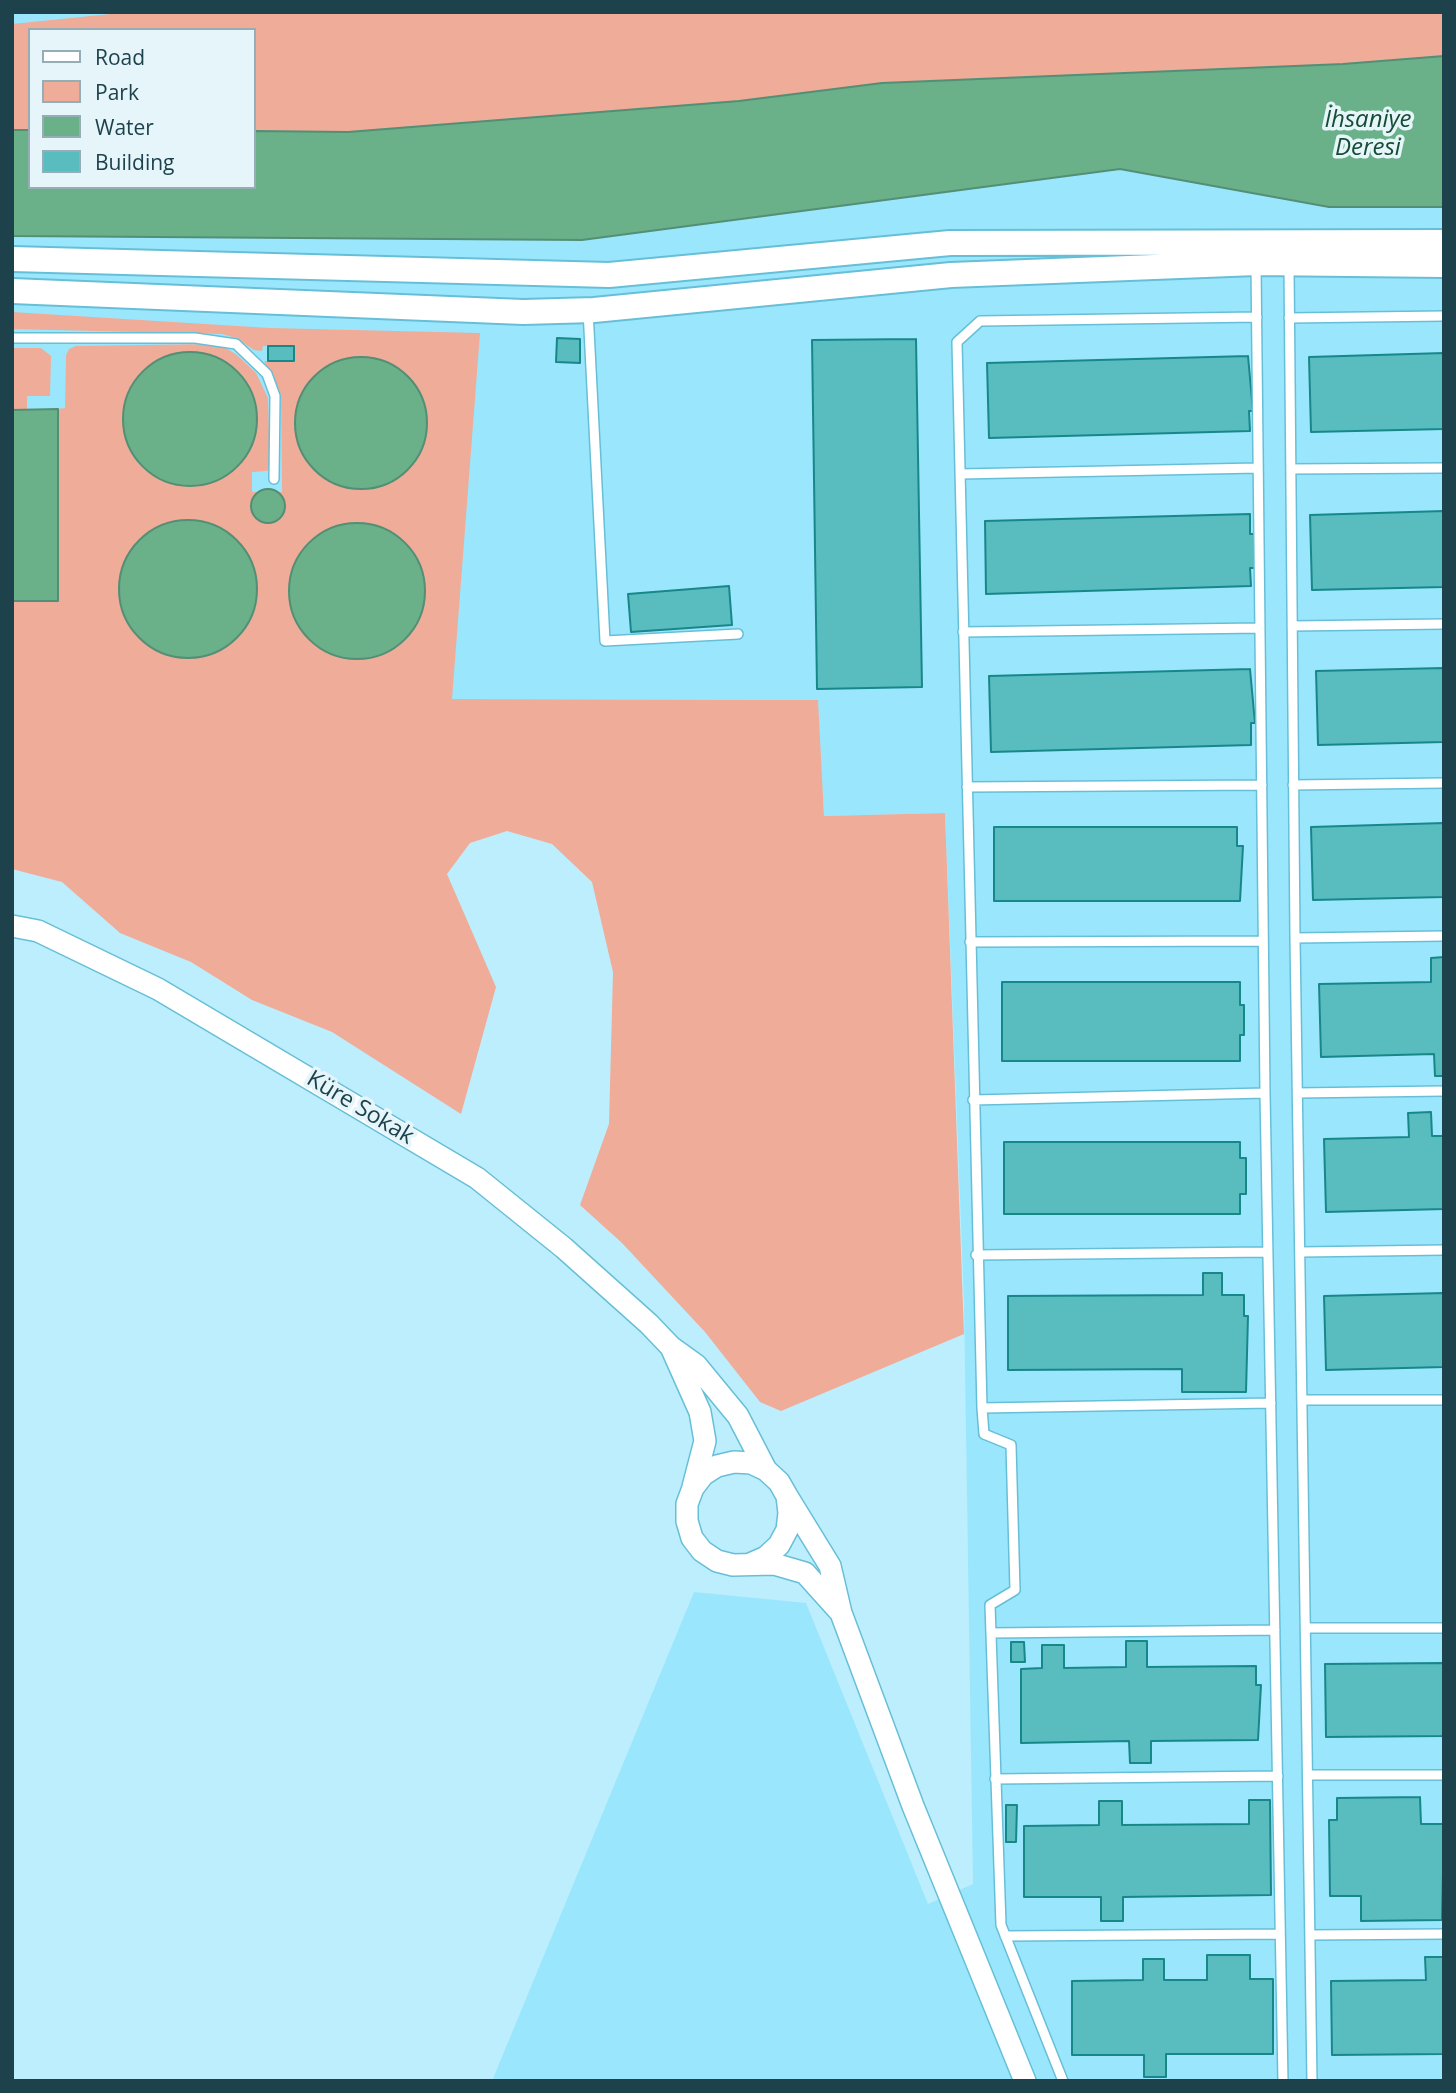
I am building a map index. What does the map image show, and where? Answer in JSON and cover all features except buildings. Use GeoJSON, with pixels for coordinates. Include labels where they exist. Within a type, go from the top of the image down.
{"type":"FeatureCollection","features":[{"type":"Feature","properties":{"kind":"main road"},"geometry":{"type":"LineString","coordinates":[[12,260],[609,275],[950,243],[1444,242]]}},
{"type":"Feature","properties":{"kind":"main road"},"geometry":{"type":"LineString","coordinates":[[12,291],[523,312],[589,310],[951,275],[1256,263],[1444,265]]}},
{"type":"Feature","properties":{"kind":"street","name":"Küre Sokak"},"geometry":{"type":"LineString","coordinates":[[12,926],[38,931],[158,989],[477,1178],[564,1248],[671,1347]]}},
{"type":"Feature","properties":{"kind":"street"},"geometry":{"type":"LineString","coordinates":[[671,1347],[696,1365],[738,1416],[766,1470]]}},
{"type":"Feature","properties":{"kind":"street"},"geometry":{"type":"LineString","coordinates":[[671,1347],[702,1422],[705,1441],[687,1504],[687,1521],[692,1538],[702,1551],[717,1561],[733,1565],[774,1564],[805,1573],[841,1613]]}},
{"type":"Feature","properties":{"kind":"street"},"geometry":{"type":"LineString","coordinates":[[692,1488],[703,1475],[725,1464],[751,1463],[766,1470],[779,1482],[830,1566],[841,1613],[913,1806],[1025,2081]]}},
{"type":"Feature","properties":{"kind":"street"},"geometry":{"type":"LineString","coordinates":[[750,1564],[766,1557],[779,1545],[788,1522],[787,1496]]}},
{"type":"Feature","properties":{"kind":"lane"},"geometry":{"type":"LineString","coordinates":[[1256,263],[1265,1093],[1283,2081]]}},
{"type":"Feature","properties":{"kind":"lane"},"geometry":{"type":"LineString","coordinates":[[1289,265],[1293,785],[1312,2081]]}},
{"type":"Feature","properties":{"kind":"lane"},"geometry":{"type":"LineString","coordinates":[[589,310],[606,640],[738,634]]}},
{"type":"Feature","properties":{"kind":"lane"},"geometry":{"type":"LineString","coordinates":[[1289,318],[1444,316]]}},
{"type":"Feature","properties":{"kind":"lane"},"geometry":{"type":"LineString","coordinates":[[1063,2081],[1002,1926],[990,1605],[1016,1590],[1011,1445],[984,1434],[982,1408],[976,1255],[957,342],[980,321],[1257,317]]}},
{"type":"Feature","properties":{"kind":"lane"},"geometry":{"type":"LineString","coordinates":[[12,338],[195,338],[236,344],[267,374],[275,396],[274,479]]}},
{"type":"Feature","properties":{"kind":"lane"},"geometry":{"type":"LineString","coordinates":[[1291,470],[1444,467]]}},
{"type":"Feature","properties":{"kind":"lane"},"geometry":{"type":"LineString","coordinates":[[960,474],[1258,468]]}},
{"type":"Feature","properties":{"kind":"lane"},"geometry":{"type":"LineString","coordinates":[[1292,626],[1444,624]]}},
{"type":"Feature","properties":{"kind":"lane"},"geometry":{"type":"LineString","coordinates":[[963,632],[1260,628]]}},
{"type":"Feature","properties":{"kind":"lane"},"geometry":{"type":"LineString","coordinates":[[1293,785],[1444,783]]}},
{"type":"Feature","properties":{"kind":"lane"},"geometry":{"type":"LineString","coordinates":[[967,787],[1262,785]]}},
{"type":"Feature","properties":{"kind":"lane"},"geometry":{"type":"LineString","coordinates":[[1295,938],[1444,936]]}},
{"type":"Feature","properties":{"kind":"lane"},"geometry":{"type":"LineString","coordinates":[[970,942],[1263,941]]}},
{"type":"Feature","properties":{"kind":"lane"},"geometry":{"type":"LineString","coordinates":[[1298,1093],[1444,1091]]}},
{"type":"Feature","properties":{"kind":"lane"},"geometry":{"type":"LineString","coordinates":[[974,1100],[1265,1093]]}},
{"type":"Feature","properties":{"kind":"lane"},"geometry":{"type":"LineString","coordinates":[[1301,1252],[1444,1250]]}},
{"type":"Feature","properties":{"kind":"lane"},"geometry":{"type":"LineString","coordinates":[[976,1255],[1268,1252]]}},
{"type":"Feature","properties":{"kind":"lane"},"geometry":{"type":"LineString","coordinates":[[1304,1400],[1444,1400]]}},
{"type":"Feature","properties":{"kind":"lane"},"geometry":{"type":"LineString","coordinates":[[982,1408],[1271,1403]]}},
{"type":"Feature","properties":{"kind":"lane"},"geometry":{"type":"LineString","coordinates":[[1307,1628],[1444,1628]]}},
{"type":"Feature","properties":{"kind":"lane"},"geometry":{"type":"LineString","coordinates":[[991,1633],[1275,1629]]}},
{"type":"Feature","properties":{"kind":"lane"},"geometry":{"type":"LineString","coordinates":[[1309,1775],[1444,1775]]}},
{"type":"Feature","properties":{"kind":"lane"},"geometry":{"type":"LineString","coordinates":[[995,1779],[1278,1776]]}},
{"type":"Feature","properties":{"kind":"lane"},"geometry":{"type":"LineString","coordinates":[[1006,1936],[1280,1934]]}},
{"type":"Feature","properties":{"kind":"lane"},"geometry":{"type":"LineString","coordinates":[[1310,1935],[1444,1934]]}},
{"type":"Feature","properties":{"kind":"shaded area"},"geometry":{"type":"Polygon","coordinates":[[[12,12],[1444,12],[1444,2081],[492,2081],[694,1592],[806,1603],[928,1904],[973,1884],[964,1302],[945,813],[824,816],[817,700],[452,699],[12,667],[12,12]]]}},
{"type":"Feature","properties":{"kind":"green space"},"geometry":{"type":"Polygon","coordinates":[[[130,12],[1444,12],[1444,56],[1343,64],[882,83],[739,101],[348,132],[256,131],[256,28],[28,28],[28,130],[12,130],[12,24],[130,12]]]}},
{"type":"Feature","properties":{"kind":"green space"},"geometry":{"type":"Polygon","coordinates":[[[12,312],[270,328],[480,333],[452,699],[818,700],[824,816],[945,813],[964,1334],[781,1411],[760,1402],[705,1332],[622,1243],[580,1205],[609,1124],[613,972],[592,882],[552,844],[507,831],[470,843],[447,874],[496,987],[461,1114],[332,1032],[252,1000],[191,962],[120,933],[62,882],[12,869],[12,601],[58,601],[58,409],[65,408],[66,355],[69,349],[76,346],[209,344],[226,348],[237,355],[256,373],[268,398],[270,466],[267,471],[252,472],[252,492],[282,492],[281,395],[264,361],[293,361],[293,346],[263,346],[262,351],[254,350],[236,338],[222,334],[12,329],[12,312]]]}},
{"type":"Feature","properties":{"kind":"green space"},"geometry":{"type":"Polygon","coordinates":[[[12,348],[41,348],[51,356],[50,396],[27,396],[27,410],[12,410],[12,348]]]}},
{"type":"Feature","properties":{"kind":"water","name":"İhsaniye Deresi"},"geometry":{"type":"Polygon","coordinates":[[[1444,56],[1444,207],[1329,207],[1120,169],[582,240],[12,236],[12,130],[28,130],[28,189],[256,189],[256,131],[348,132],[739,101],[882,83],[1343,64],[1444,56]]]}},
{"type":"Feature","properties":{"kind":"water"},"geometry":{"type":"Polygon","coordinates":[[[190,352],[216,357],[237,372],[252,393],[257,419],[252,445],[237,466],[216,481],[190,486],[164,481],[143,466],[128,445],[123,419],[128,393],[143,372],[164,357],[190,352]]]}},
{"type":"Feature","properties":{"kind":"water"},"geometry":{"type":"Polygon","coordinates":[[[361,357],[386,362],[408,376],[422,398],[427,423],[422,448],[408,470],[386,484],[361,489],[336,484],[314,470],[300,448],[295,423],[300,398],[314,376],[336,362],[361,357]]]}},
{"type":"Feature","properties":{"kind":"water"},"geometry":{"type":"Polygon","coordinates":[[[58,409],[58,601],[12,601],[12,410],[58,409]]]}},
{"type":"Feature","properties":{"kind":"water"},"geometry":{"type":"Polygon","coordinates":[[[268,489],[280,494],[285,506],[280,518],[268,523],[256,518],[251,506],[256,494],[268,489]]]}},
{"type":"Feature","properties":{"kind":"water"},"geometry":{"type":"Polygon","coordinates":[[[188,520],[215,525],[237,540],[252,562],[257,589],[252,616],[237,638],[215,653],[188,658],[161,653],[139,638],[124,616],[119,589],[124,562],[139,540],[161,525],[188,520]]]}},
{"type":"Feature","properties":{"kind":"water"},"geometry":{"type":"Polygon","coordinates":[[[357,523],[383,529],[405,543],[419,565],[425,591],[419,617],[405,639],[383,653],[357,659],[331,653],[309,639],[295,617],[289,591],[295,565],[309,543],[331,529],[357,523]]]}}]}
